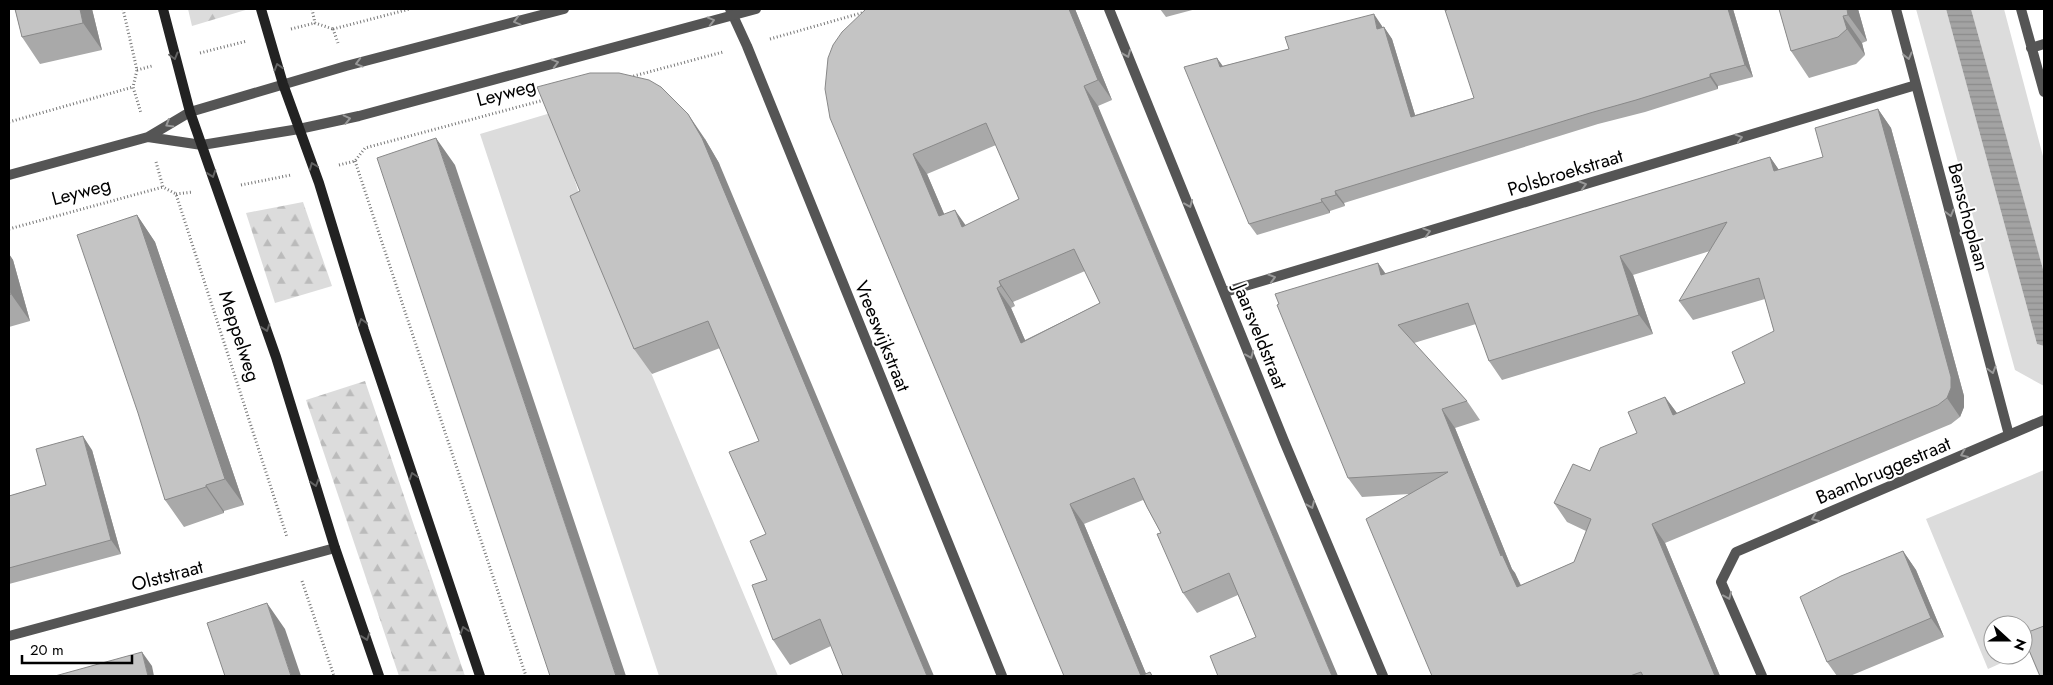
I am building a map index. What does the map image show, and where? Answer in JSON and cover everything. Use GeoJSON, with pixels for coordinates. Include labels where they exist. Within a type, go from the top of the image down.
{"type":"FeatureCollection","features":[{"type":"Feature","properties":{"kind":"main road","name":"Meppelweg"},"geometry":{"type":"LineString","coordinates":[[163,9],[190,112],[276,357],[335,548],[379,676]]}},
{"type":"Feature","properties":{"kind":"main road"},"geometry":{"type":"LineString","coordinates":[[261,9],[283,84],[315,170],[364,330],[480,676]]}},
{"type":"Feature","properties":{"kind":"street","name":"Leyweg"},"geometry":{"type":"LineString","coordinates":[[9,175],[148,137],[190,112],[283,84],[564,9]]}},
{"type":"Feature","properties":{"kind":"street","name":"Leyweg"},"geometry":{"type":"LineString","coordinates":[[148,137],[202,145],[299,129],[359,116],[732,12],[756,9]]}},
{"type":"Feature","properties":{"kind":"street","name":"Jaarsveldstraat"},"geometry":{"type":"LineString","coordinates":[[1109,9],[1284,441],[1383,676]]}},
{"type":"Feature","properties":{"kind":"street","name":"Benschoplaan"},"geometry":{"type":"LineString","coordinates":[[1896,9],[2009,435]]}},
{"type":"Feature","properties":{"kind":"street"},"geometry":{"type":"LineString","coordinates":[[2021,9],[2044,92]]}},
{"type":"Feature","properties":{"kind":"street","name":"Vreeswijkstraat"},"geometry":{"type":"LineString","coordinates":[[732,12],[1002,676]]}},
{"type":"Feature","properties":{"kind":"street"},"geometry":{"type":"LineString","coordinates":[[2031,48],[2044,44]]}},
{"type":"Feature","properties":{"kind":"street","name":"Polsbroekstraat"},"geometry":{"type":"LineString","coordinates":[[1225,292],[1916,86]]}},
{"type":"Feature","properties":{"kind":"street","name":"Baambruggestraat"},"geometry":{"type":"LineString","coordinates":[[1762,676],[1721,582],[1736,552],[2044,420]]}},
{"type":"Feature","properties":{"kind":"street","name":"Olststraat"},"geometry":{"type":"LineString","coordinates":[[9,636],[335,548]]}},
{"type":"Feature","properties":{"kind":"path"},"geometry":{"type":"LineString","coordinates":[[123,9],[137,70],[133,87],[163,187],[176,194],[218,190],[355,162],[526,676]]}},
{"type":"Feature","properties":{"kind":"path"},"geometry":{"type":"LineString","coordinates":[[312,9],[315,23]]}},
{"type":"Feature","properties":{"kind":"path"},"geometry":{"type":"LineString","coordinates":[[137,70],[315,23],[333,29],[410,9]]}},
{"type":"Feature","properties":{"kind":"path"},"geometry":{"type":"LineString","coordinates":[[622,79],[868,11]]}},
{"type":"Feature","properties":{"kind":"path"},"geometry":{"type":"LineString","coordinates":[[9,122],[133,87]]}},
{"type":"Feature","properties":{"kind":"path","name":"Leyweg"},"geometry":{"type":"LineString","coordinates":[[355,162],[365,148],[546,100]]}},
{"type":"Feature","properties":{"kind":"path","name":"Leyweg"},"geometry":{"type":"LineString","coordinates":[[9,229],[163,187]]}},
{"type":"Feature","properties":{"kind":"path","name":"Meppelweg"},"geometry":{"type":"LineString","coordinates":[[176,194],[294,559],[334,676]]}},
{"type":"Feature","properties":{"kind":"green space"},"geometry":{"type":"Polygon","coordinates":[[[188,9],[249,9],[192,26],[188,9]]]}},
{"type":"Feature","properties":{"kind":"green space"},"geometry":{"type":"Polygon","coordinates":[[[1916,9],[1946,9],[2037,344],[2044,346],[2044,386],[2015,370],[1916,9]]]}},
{"type":"Feature","properties":{"kind":"green space"},"geometry":{"type":"Polygon","coordinates":[[[1971,9],[2004,9],[2044,160],[2044,274],[1971,9]]]}},
{"type":"Feature","properties":{"kind":"green space"},"geometry":{"type":"Polygon","coordinates":[[[554,112],[587,220],[778,676],[659,676],[480,134],[554,112]]]}},
{"type":"Feature","properties":{"kind":"green space"},"geometry":{"type":"Polygon","coordinates":[[[303,202],[332,286],[275,303],[246,213],[303,202]]]}},
{"type":"Feature","properties":{"kind":"green space"},"geometry":{"type":"Polygon","coordinates":[[[365,381],[465,676],[399,676],[306,400],[365,381]]]}},
{"type":"Feature","properties":{"kind":"green space"},"geometry":{"type":"Polygon","coordinates":[[[2044,470],[2044,676],[2039,676],[2033,661],[2033,615],[1983,615],[1983,657],[1926,519],[2044,470]]]}},
{"type":"Feature","properties":{"kind":"green space"},"geometry":{"type":"Polygon","coordinates":[[[1986,665],[1997,665],[1988,669],[1986,665]]]}},
{"type":"Feature","properties":{"kind":"shaded area"},"geometry":{"type":"Polygon","coordinates":[[[1946,9],[1971,9],[2044,273],[2044,346],[2037,344],[1946,9]]]}},
{"type":"Feature","properties":{"kind":"building"},"geometry":{"type":"Polygon","coordinates":[[[15,9],[80,9],[83,23],[22,37],[15,9]]]}},
{"type":"Feature","properties":{"kind":"building"},"geometry":{"type":"Polygon","coordinates":[[[866,9],[1069,9],[1098,80],[1084,86],[1332,676],[1218,676],[1210,656],[1256,637],[1229,573],[1183,593],[1157,534],[1161,533],[1134,478],[1070,504],[1141,676],[1064,676],[830,118],[825,89],[828,58],[833,45],[842,32],[866,9]],[[986,123],[913,154],[939,216],[955,210],[962,227],[1019,199],[986,123]],[[1074,249],[999,281],[1001,286],[997,288],[1021,343],[1100,303],[1074,249]]]}},
{"type":"Feature","properties":{"kind":"building"},"geometry":{"type":"Polygon","coordinates":[[[1446,9],[1728,9],[1745,65],[1710,74],[1710,77],[1335,191],[1336,195],[1321,199],[1322,202],[1249,224],[1184,67],[1217,58],[1220,67],[1289,49],[1285,37],[1374,14],[1377,29],[1384,27],[1411,117],[1474,98],[1446,9]]]}},
{"type":"Feature","properties":{"kind":"building"},"geometry":{"type":"Polygon","coordinates":[[[1779,9],[1847,9],[1848,15],[1843,16],[1847,29],[1838,37],[1791,51],[1779,9]]]}},
{"type":"Feature","properties":{"kind":"building"},"geometry":{"type":"Polygon","coordinates":[[[590,73],[619,73],[649,80],[661,87],[688,114],[702,138],[927,676],[843,676],[820,619],[773,640],[752,585],[767,580],[750,541],[766,534],[729,452],[759,441],[708,321],[634,349],[570,196],[580,191],[537,87],[590,73]]]}},
{"type":"Feature","properties":{"kind":"building"},"geometry":{"type":"Polygon","coordinates":[[[1878,109],[1951,377],[1951,388],[1947,398],[1938,405],[1652,524],[1715,676],[1643,676],[1641,672],[1630,676],[1432,676],[1366,519],[1448,472],[1348,478],[1277,305],[1279,304],[1275,294],[1378,263],[1381,275],[1770,157],[1774,171],[1823,157],[1815,128],[1878,109]],[[1727,222],[1620,256],[1639,315],[1489,361],[1468,303],[1398,325],[1467,401],[1442,409],[1501,556],[1502,554],[1517,587],[1574,562],[1591,519],[1554,503],[1573,464],[1590,471],[1600,448],[1637,433],[1628,412],[1665,397],[1673,415],[1745,383],[1732,352],[1774,331],[1759,278],[1679,301],[1727,222]]]}},
{"type":"Feature","properties":{"kind":"building"},"geometry":{"type":"Polygon","coordinates":[[[436,138],[616,676],[550,676],[377,158],[436,138]]]}},
{"type":"Feature","properties":{"kind":"building"},"geometry":{"type":"Polygon","coordinates":[[[137,215],[225,479],[165,500],[138,413],[77,235],[137,215]]]}},
{"type":"Feature","properties":{"kind":"building"},"geometry":{"type":"Polygon","coordinates":[[[83,436],[111,540],[9,568],[9,496],[46,485],[36,449],[83,436]]]}},
{"type":"Feature","properties":{"kind":"building"},"geometry":{"type":"Polygon","coordinates":[[[1903,551],[1931,618],[1827,662],[1800,597],[1841,576],[1903,551]]]}},
{"type":"Feature","properties":{"kind":"building"},"geometry":{"type":"Polygon","coordinates":[[[267,603],[291,676],[225,676],[207,623],[267,603]]]}},
{"type":"Feature","properties":{"kind":"building"},"geometry":{"type":"Polygon","coordinates":[[[2044,626],[2044,676],[2040,676],[2033,660],[2033,630],[2044,626]]]}},
{"type":"Feature","properties":{"kind":"building"},"geometry":{"type":"Polygon","coordinates":[[[142,652],[148,676],[55,676],[142,652]]]}},
{"type":"Feature","properties":{"kind":"building"},"geometry":{"type":"Polygon","coordinates":[[[1150,672],[1152,676],[1141,676],[1150,672]]]}}]}
